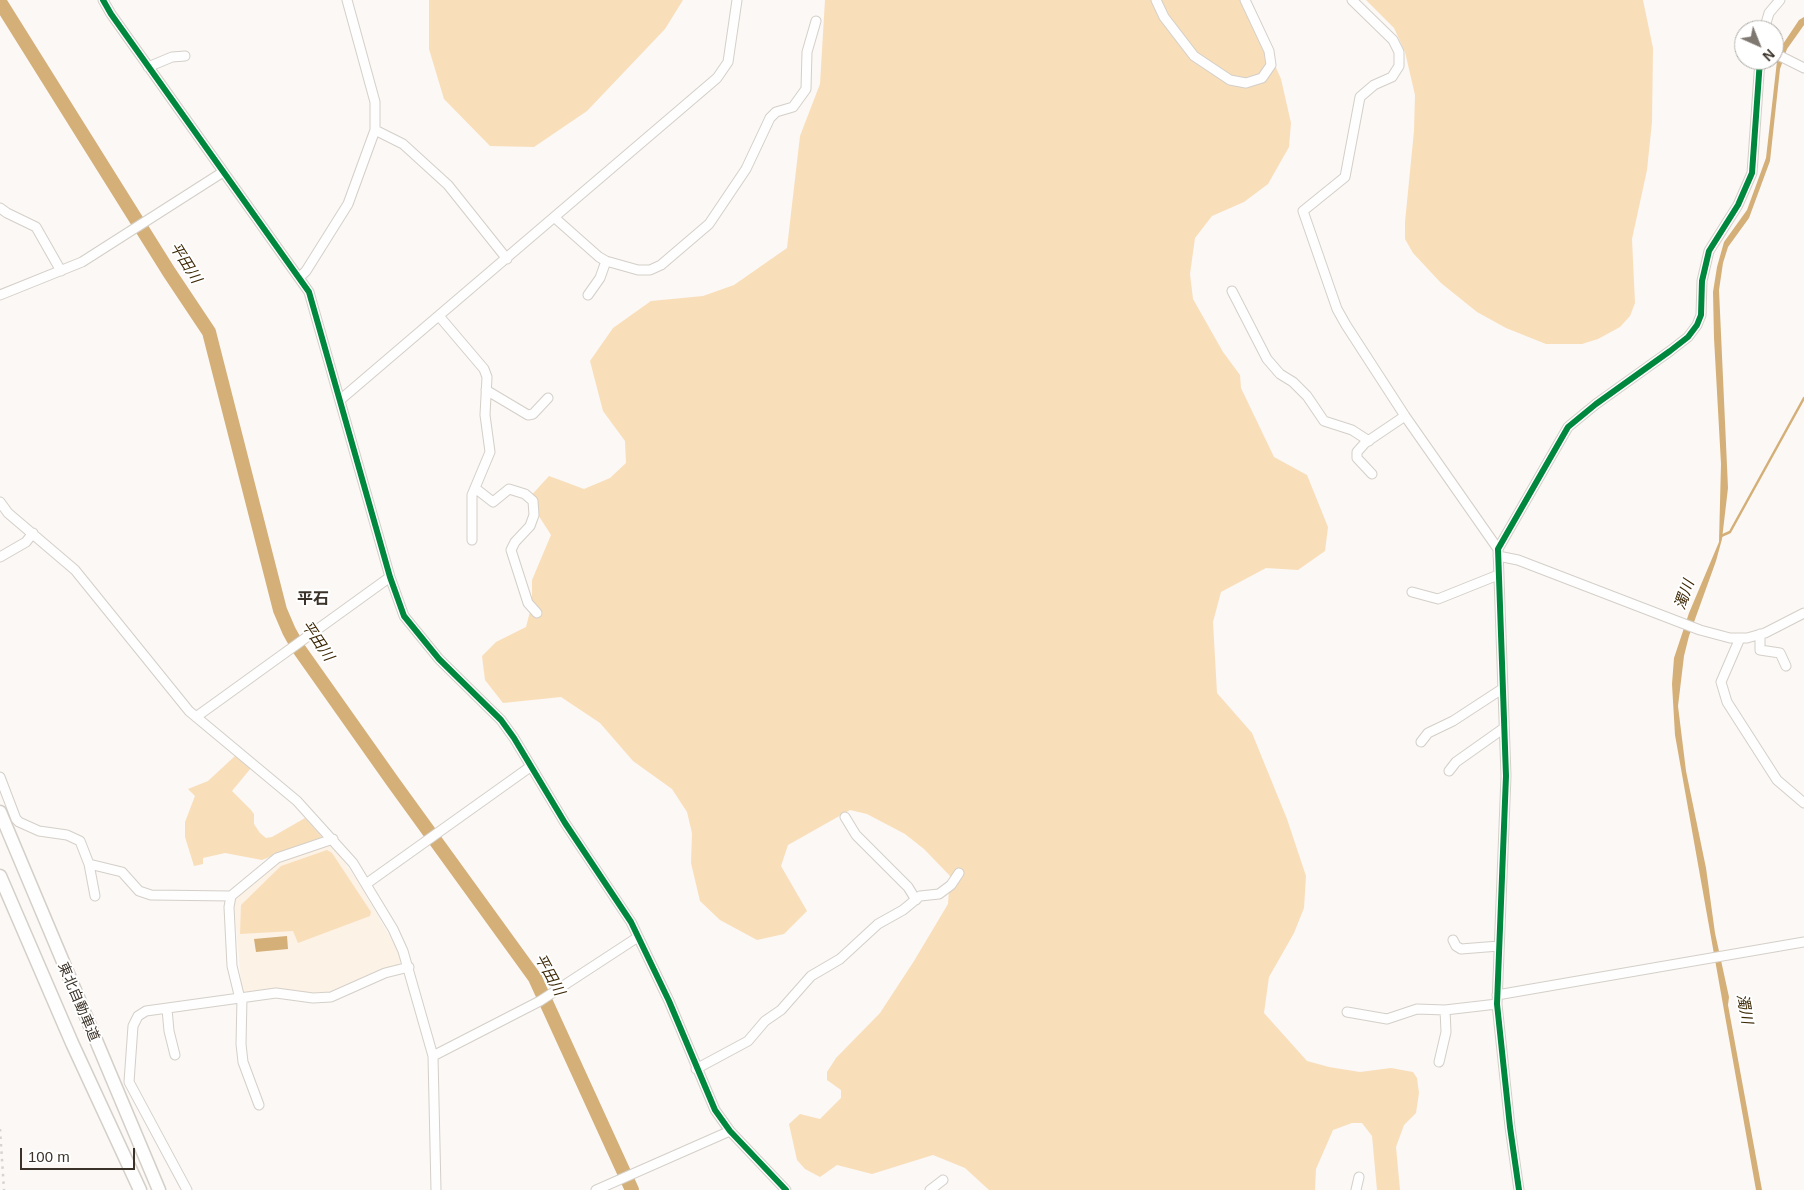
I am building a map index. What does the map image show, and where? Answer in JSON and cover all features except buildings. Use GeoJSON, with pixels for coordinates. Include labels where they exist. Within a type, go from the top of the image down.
{"type":"FeatureCollection","features":[{"type":"Feature","properties":{"kind":"highway","name":"東北自動車道"},"geometry":{"type":"LineString","coordinates":[[0,812],[159,1190]]}},
{"type":"Feature","properties":{"kind":"highway","name":"東北自動車道"},"geometry":{"type":"LineString","coordinates":[[0,876],[72,1043],[140,1190]]}},
{"type":"Feature","properties":{"kind":"street"},"geometry":{"type":"LineString","coordinates":[[104,0],[148,67],[309,292],[390,577],[404,616],[439,659],[501,720],[631,922],[669,1001],[696,1069],[715,1110],[730,1131],[786,1190]]}},
{"type":"Feature","properties":{"kind":"street"},"geometry":{"type":"LineString","coordinates":[[300,277],[306,271],[348,204],[375,130],[375,102],[347,0]]}},
{"type":"Feature","properties":{"kind":"street"},"geometry":{"type":"LineString","coordinates":[[340,400],[507,259],[725,70],[732,40],[734,8],[737,0]]}},
{"type":"Feature","properties":{"kind":"street"},"geometry":{"type":"LineString","coordinates":[[1156,0],[1164,17],[1194,56],[1230,80],[1246,83],[1262,78],[1270,65],[1266,44],[1245,0]]}},
{"type":"Feature","properties":{"kind":"street"},"geometry":{"type":"LineString","coordinates":[[1352,0],[1393,40],[1399,52],[1399,66],[1392,77],[1374,85],[1360,97],[1345,177],[1303,211],[1337,309],[1405,416],[1424,440],[1498,553],[1700,630],[1730,638],[1760,634],[1804,613]]}},
{"type":"Feature","properties":{"kind":"street"},"geometry":{"type":"LineString","coordinates":[[1767,20],[1769,12],[1780,0]]}},
{"type":"Feature","properties":{"kind":"street"},"geometry":{"type":"LineString","coordinates":[[554,218],[598,257],[606,261],[638,270],[657,268],[677,254],[709,224],[746,169],[770,118],[776,112],[793,107],[806,89],[807,52],[816,21]]}},
{"type":"Feature","properties":{"kind":"street"},"geometry":{"type":"LineString","coordinates":[[148,67],[172,56],[186,56]]}},
{"type":"Feature","properties":{"kind":"street"},"geometry":{"type":"LineString","coordinates":[[1784,58],[1804,68]]}},
{"type":"Feature","properties":{"kind":"street"},"geometry":{"type":"LineString","coordinates":[[1519,1190],[1510,1127],[1497,1000],[1506,776],[1498,553],[1568,427],[1596,404],[1688,337],[1697,325],[1701,315],[1702,282],[1709,251],[1738,204],[1752,173],[1759,70]]}},
{"type":"Feature","properties":{"kind":"street"},"geometry":{"type":"LineString","coordinates":[[375,130],[403,144],[448,185],[507,259]]}},
{"type":"Feature","properties":{"kind":"street"},"geometry":{"type":"LineString","coordinates":[[0,295],[82,262],[223,172]]}},
{"type":"Feature","properties":{"kind":"street"},"geometry":{"type":"LineString","coordinates":[[0,208],[6,213],[36,227],[61,271]]}},
{"type":"Feature","properties":{"kind":"street"},"geometry":{"type":"LineString","coordinates":[[588,295],[600,278],[606,261]]}},
{"type":"Feature","properties":{"kind":"street"},"geometry":{"type":"LineString","coordinates":[[1232,291],[1268,359],[1280,374],[1293,382],[1307,396],[1324,421],[1352,430],[1369,441]]}},
{"type":"Feature","properties":{"kind":"street"},"geometry":{"type":"LineString","coordinates":[[439,316],[484,368],[487,377],[485,415],[490,452],[475,488],[470,510],[472,540]]}},
{"type":"Feature","properties":{"kind":"street"},"geometry":{"type":"LineString","coordinates":[[486,390],[528,415],[533,414],[548,398]]}},
{"type":"Feature","properties":{"kind":"street"},"geometry":{"type":"LineString","coordinates":[[1372,474],[1356,457],[1358,450],[1405,416]]}},
{"type":"Feature","properties":{"kind":"street"},"geometry":{"type":"LineString","coordinates":[[475,488],[493,502],[509,489],[525,494],[533,501],[534,515],[530,526],[515,542],[511,550],[528,602],[537,613]]}},
{"type":"Feature","properties":{"kind":"street"},"geometry":{"type":"LineString","coordinates":[[0,502],[8,513],[75,570],[196,717],[297,801],[333,839],[366,884],[393,929],[410,968],[433,1056],[436,1190]]}},
{"type":"Feature","properties":{"kind":"street"},"geometry":{"type":"LineString","coordinates":[[0,557],[26,542],[33,533]]}},
{"type":"Feature","properties":{"kind":"street"},"geometry":{"type":"LineString","coordinates":[[1412,592],[1438,599],[1498,574]]}},
{"type":"Feature","properties":{"kind":"street"},"geometry":{"type":"LineString","coordinates":[[196,717],[390,577]]}},
{"type":"Feature","properties":{"kind":"street"},"geometry":{"type":"LineString","coordinates":[[1760,634],[1760,650],[1780,653],[1786,666]]}},
{"type":"Feature","properties":{"kind":"street"},"geometry":{"type":"LineString","coordinates":[[1740,638],[1721,682],[1726,702],[1777,780],[1804,803]]}},
{"type":"Feature","properties":{"kind":"street"},"geometry":{"type":"LineString","coordinates":[[1421,742],[1428,733],[1453,721],[1502,689]]}},
{"type":"Feature","properties":{"kind":"street"},"geometry":{"type":"LineString","coordinates":[[1449,771],[1456,762],[1504,728]]}},
{"type":"Feature","properties":{"kind":"street"},"geometry":{"type":"LineString","coordinates":[[366,884],[530,767]]}},
{"type":"Feature","properties":{"kind":"street"},"geometry":{"type":"LineString","coordinates":[[0,777],[16,819],[24,826],[78,839],[89,864],[95,896]]}},
{"type":"Feature","properties":{"kind":"street"},"geometry":{"type":"LineString","coordinates":[[845,817],[856,835],[908,887],[916,900]]}},
{"type":"Feature","properties":{"kind":"street"},"geometry":{"type":"LineString","coordinates":[[259,1104],[244,1062],[241,1044],[241,998],[232,966],[229,907],[231,896],[277,858],[333,839]]}},
{"type":"Feature","properties":{"kind":"street"},"geometry":{"type":"LineString","coordinates":[[89,864],[122,872],[139,891],[151,895],[231,896]]}},
{"type":"Feature","properties":{"kind":"street"},"geometry":{"type":"LineString","coordinates":[[696,1069],[748,1041],[765,1021],[781,1010],[811,976],[840,959],[878,924],[920,896],[939,894],[951,885],[959,873]]}},
{"type":"Feature","properties":{"kind":"street"},"geometry":{"type":"LineString","coordinates":[[433,1056],[541,1001],[638,937]]}},
{"type":"Feature","properties":{"kind":"street"},"geometry":{"type":"LineString","coordinates":[[1453,940],[1461,950],[1499,946]]}},
{"type":"Feature","properties":{"kind":"street"},"geometry":{"type":"LineString","coordinates":[[1347,1012],[1387,1018],[1417,1009],[1445,1010],[1705,959],[1804,942]]}},
{"type":"Feature","properties":{"kind":"street"},"geometry":{"type":"LineString","coordinates":[[187,1190],[129,1082],[134,1021],[146,1011],[276,993],[313,998],[331,997],[385,973],[410,968]]}},
{"type":"Feature","properties":{"kind":"street"},"geometry":{"type":"LineString","coordinates":[[167,1009],[169,1031],[175,1055]]}},
{"type":"Feature","properties":{"kind":"street"},"geometry":{"type":"LineString","coordinates":[[1439,1062],[1438,1056],[1445,1039],[1445,1010]]}},
{"type":"Feature","properties":{"kind":"street"},"geometry":{"type":"LineString","coordinates":[[596,1190],[730,1131]]}},
{"type":"Feature","properties":{"kind":"street"},"geometry":{"type":"LineString","coordinates":[[1356,1190],[1359,1177]]}},
{"type":"Feature","properties":{"kind":"street"},"geometry":{"type":"LineString","coordinates":[[930,1190],[943,1180]]}},
{"type":"Feature","properties":{"kind":"shaded area"},"geometry":{"type":"Polygon","coordinates":[[[429,0],[683,0],[665,29],[587,111],[534,147],[490,146],[444,99],[429,49],[429,0]]]}},
{"type":"Feature","properties":{"kind":"shaded area"},"geometry":{"type":"Polygon","coordinates":[[[825,0],[1246,0],[1251,10],[1281,79],[1291,123],[1289,147],[1268,184],[1244,202],[1212,216],[1195,238],[1190,274],[1193,299],[1223,352],[1240,375],[1241,388],[1274,457],[1307,475],[1328,527],[1325,551],[1298,570],[1266,568],[1221,592],[1213,622],[1217,693],[1252,733],[1287,819],[1306,876],[1304,908],[1294,933],[1269,977],[1264,1013],[1307,1061],[1360,1072],[1391,1068],[1413,1072],[1417,1078],[1419,1093],[1416,1113],[1404,1125],[1396,1147],[1400,1190],[1377,1190],[1372,1136],[1362,1123],[1352,1123],[1333,1130],[1316,1169],[1315,1190],[989,1190],[965,1168],[933,1155],[872,1174],[837,1165],[820,1177],[805,1169],[797,1160],[789,1124],[800,1114],[820,1119],[841,1098],[841,1090],[827,1080],[827,1072],[836,1058],[880,1013],[914,961],[948,904],[950,876],[924,849],[905,834],[867,814],[850,810],[788,845],[781,866],[807,911],[784,934],[757,940],[720,920],[700,901],[691,863],[692,833],[687,812],[672,789],[633,761],[600,723],[561,697],[503,703],[485,680],[482,656],[496,642],[526,627],[532,604],[532,580],[551,535],[528,499],[549,476],[584,489],[610,478],[626,463],[625,441],[603,411],[590,361],[613,328],[651,301],[703,296],[734,285],[787,248],[800,136],[820,84],[825,0]]]}},
{"type":"Feature","properties":{"kind":"shaded area"},"geometry":{"type":"Polygon","coordinates":[[[1366,0],[1643,0],[1653,48],[1652,122],[1647,170],[1632,239],[1635,303],[1630,316],[1620,327],[1598,339],[1582,344],[1546,344],[1506,328],[1477,312],[1441,283],[1413,253],[1405,239],[1405,222],[1414,131],[1415,95],[1405,52],[1394,28],[1366,0]]]}},
{"type":"Feature","properties":{"kind":"shaded area","name":"濁川"},"geometry":{"type":"Polygon","coordinates":[[[1804,17],[1804,25],[1787,49],[1784,58],[1784,42],[1799,20],[1804,17]]]}},
{"type":"Feature","properties":{"kind":"shaded area","name":"濁川"},"geometry":{"type":"Polygon","coordinates":[[[1776,70],[1780,70],[1770,161],[1749,218],[1728,247],[1723,263],[1719,290],[1728,488],[1722,539],[1689,636],[1684,656],[1678,706],[1686,771],[1706,868],[1715,933],[1729,997],[1728,1005],[1762,1190],[1756,1190],[1675,735],[1672,684],[1674,658],[1689,613],[1719,542],[1721,464],[1713,292],[1717,267],[1724,242],[1747,210],[1766,158],[1776,70]]]}},
{"type":"Feature","properties":{"kind":"shaded area"},"geometry":{"type":"Polygon","coordinates":[[[236,755],[251,768],[232,791],[254,814],[254,824],[260,833],[266,838],[272,837],[305,818],[322,837],[262,860],[225,853],[203,858],[203,864],[194,866],[185,837],[185,822],[195,796],[188,789],[208,781],[236,755]]]}},
{"type":"Feature","properties":{"kind":"shaded area"},"geometry":{"type":"Polygon","coordinates":[[[332,845],[358,882],[403,959],[398,965],[322,995],[245,995],[242,992],[234,902],[236,897],[275,863],[332,845]]]}},
{"type":"Feature","properties":{"kind":"shaded area"},"geometry":{"type":"Polygon","coordinates":[[[327,850],[332,853],[371,912],[370,916],[298,943],[293,931],[240,934],[241,905],[281,866],[327,850]]]}},
{"type":"Feature","properties":{"kind":"shaded area"},"geometry":{"type":"Polygon","coordinates":[[[287,936],[288,949],[256,952],[254,939],[287,936]]]}},
{"type":"Feature","properties":{"kind":"waterway","name":"平田川"},"geometry":{"type":"LineString","coordinates":[[0,2],[169,272],[209,332],[280,610],[289,631],[299,649],[393,782],[535,978],[632,1190]]}},
{"type":"Feature","properties":{"kind":"waterway"},"geometry":{"type":"LineString","coordinates":[[1721,536],[1730,532],[1804,398]]}},
{"type":"Feature","properties":{"kind":"railway"},"geometry":{"type":"LineString","coordinates":[[0,1129],[4,1190]]}},
{"type":"Feature","properties":{"kind":"cycle path"},"geometry":{"type":"LineString","coordinates":[[103,0],[111,14],[309,292],[390,577],[404,616],[439,659],[501,720],[514,738],[565,823],[631,922],[669,1001],[715,1110],[730,1131],[786,1190]]}},
{"type":"Feature","properties":{"kind":"cycle path"},"geometry":{"type":"LineString","coordinates":[[1519,1190],[1510,1127],[1497,1004],[1506,776],[1498,549],[1568,427],[1596,404],[1688,337],[1697,325],[1701,315],[1702,281],[1709,251],[1738,205],[1752,173],[1759,70]]}},
{"type":"Feature","properties":{"kind":"district","name":"平石"},"geometry":{"type":"Point","coordinates":[313,600]}}]}
